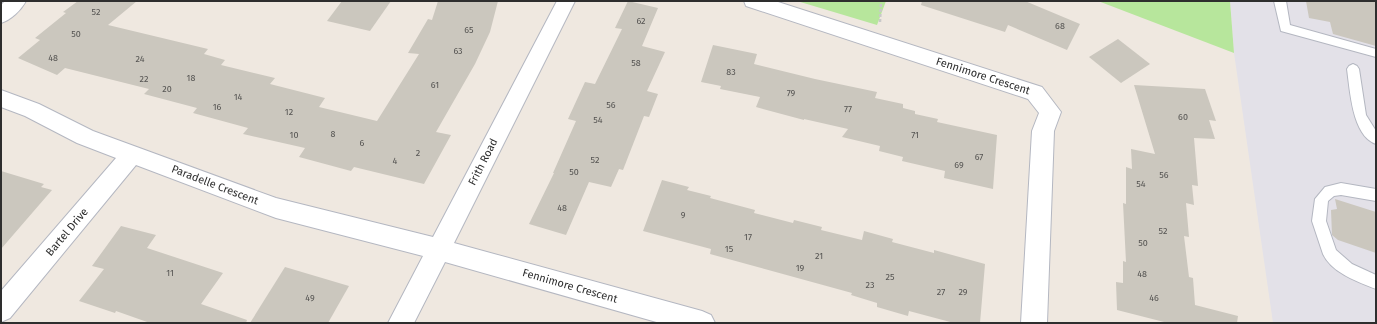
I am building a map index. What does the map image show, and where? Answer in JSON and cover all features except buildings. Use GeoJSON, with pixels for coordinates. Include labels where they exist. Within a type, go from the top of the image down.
{"type":"FeatureCollection","features":[{"type":"Feature","properties":{"kind":"street"},"geometry":{"type":"LineString","coordinates":[[1,16],[17,1]]}},
{"type":"Feature","properties":{"kind":"street","name":"Frith Road"},"geometry":{"type":"LineString","coordinates":[[400,323],[566,1]]}},
{"type":"Feature","properties":{"kind":"street","name":"Fennimore Crescent"},"geometry":{"type":"LineString","coordinates":[[753,1],[1035,93],[1050,112],[1043,132],[1034,323]]}},
{"type":"Feature","properties":{"kind":"street","name":"Paradelle Crescent"},"geometry":{"type":"LineString","coordinates":[[1,98],[32,110],[85,137],[276,208],[438,249]]}},
{"type":"Feature","properties":{"kind":"street","name":"Bartel Drive"},"geometry":{"type":"LineString","coordinates":[[1,310],[132,154]]}},
{"type":"Feature","properties":{"kind":"street","name":"Fennimore Crescent"},"geometry":{"type":"LineString","coordinates":[[438,249],[702,323]]}},
{"type":"Feature","properties":{"kind":"lane"},"geometry":{"type":"LineString","coordinates":[[1280,1],[1285,28],[1376,53]]}},
{"type":"Feature","properties":{"kind":"lane"},"geometry":{"type":"LineString","coordinates":[[1353,69],[1360,116],[1373,137],[1376,138]]}},
{"type":"Feature","properties":{"kind":"lane"},"geometry":{"type":"LineString","coordinates":[[1376,194],[1341,189],[1330,191],[1322,199],[1319,221],[1330,254],[1347,269],[1376,282]]}},
{"type":"Feature","properties":{"kind":"shaded area"},"geometry":{"type":"Polygon","coordinates":[[[1230,1],[1376,1],[1376,323],[1273,323],[1234,53],[1230,1]]]}},
{"type":"Feature","properties":{"kind":"green space"},"geometry":{"type":"Polygon","coordinates":[[[797,1],[886,1],[877,25],[797,1]]]}},
{"type":"Feature","properties":{"kind":"green space"},"geometry":{"type":"Polygon","coordinates":[[[1098,1],[1230,1],[1234,53],[1098,1]]]}}]}
